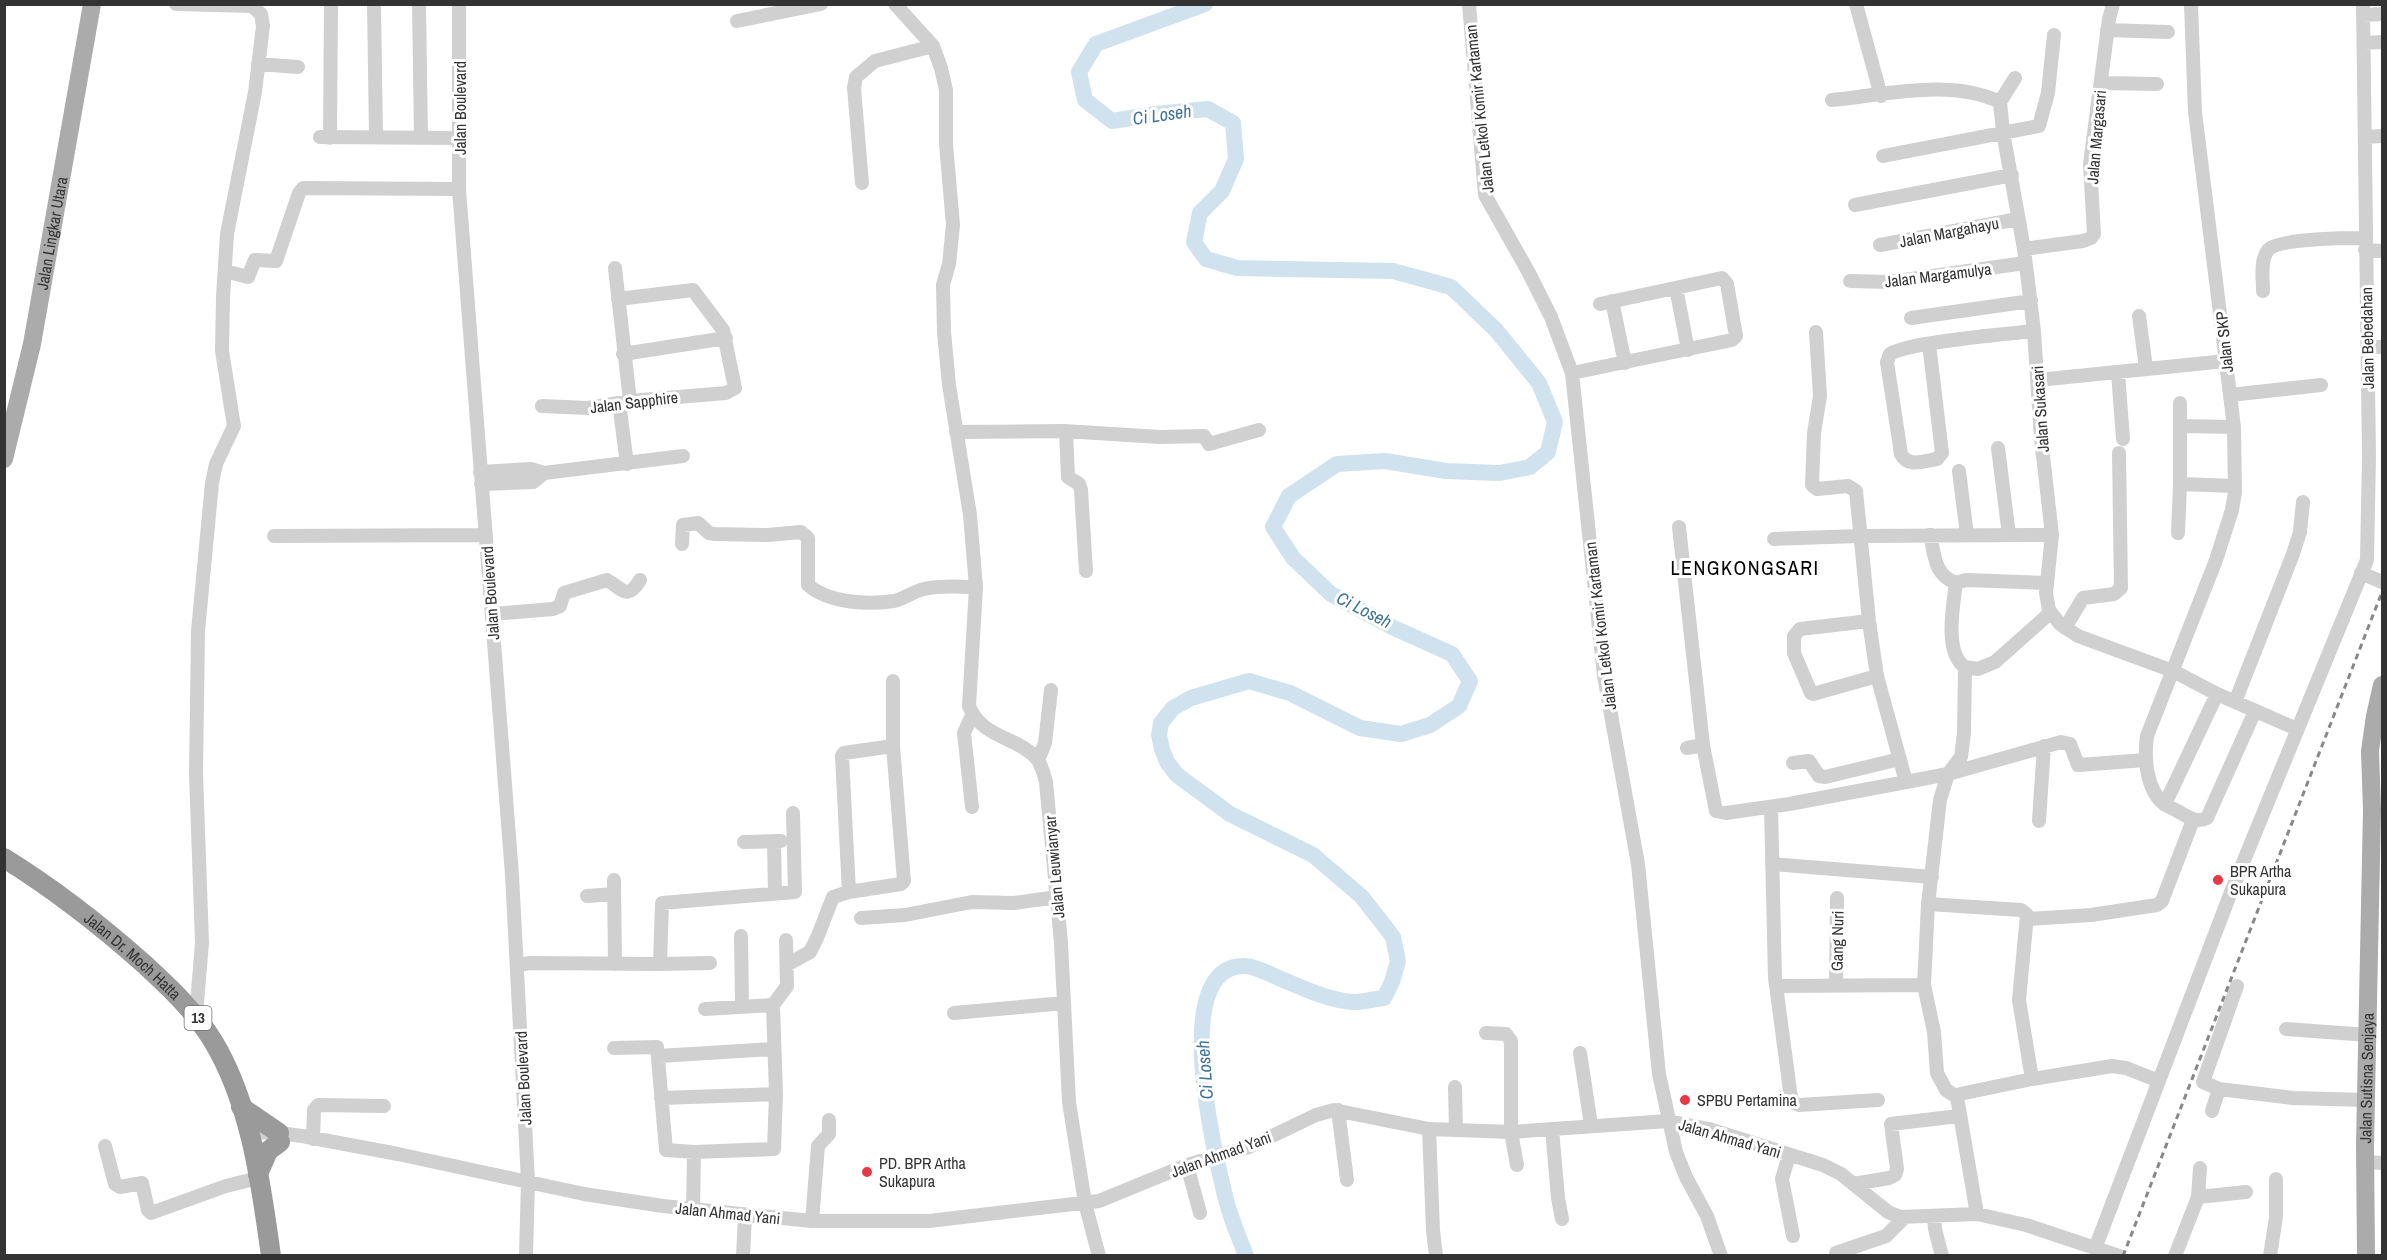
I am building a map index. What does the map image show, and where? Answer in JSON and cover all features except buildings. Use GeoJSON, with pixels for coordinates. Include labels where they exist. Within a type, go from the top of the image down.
{"type":"FeatureCollection","features":[{"type":"Feature","properties":{"kind":"highway","name":"Jalan Dr. Moch Hatta"},"geometry":{"type":"LineString","coordinates":[[4,858],[56,892],[117,940],[196,1015],[219,1052],[241,1107],[258,1176],[271,1256]]}},
{"type":"Feature","properties":{"kind":"highway"},"geometry":{"type":"LineString","coordinates":[[241,1107],[280,1137],[268,1151],[258,1176]]}},
{"type":"Feature","properties":{"kind":"main road","name":"Jalan Lingkar Utara"},"geometry":{"type":"LineString","coordinates":[[4,405],[19,344],[40,234],[79,4]]}},
{"type":"Feature","properties":{"kind":"main road","name":"Jalan Lingkar Utara"},"geometry":{"type":"LineString","coordinates":[[4,459],[32,344],[92,4]]}},
{"type":"Feature","properties":{"kind":"main road","name":"Jalan Sutisna Senjaya"},"geometry":{"type":"LineString","coordinates":[[2368,1252],[2374,1162],[2367,1100],[2368,1035],[2376,919],[2370,751],[2382,685]]}},
{"type":"Feature","properties":{"kind":"street"},"geometry":{"type":"LineString","coordinates":[[176,4],[252,6],[258,10],[263,26],[255,92],[227,234],[222,351],[234,426],[216,464],[212,483],[198,631],[196,773],[202,943],[196,1015]]}},
{"type":"Feature","properties":{"kind":"street"},"geometry":{"type":"LineString","coordinates":[[331,4],[325,138],[460,138]]}},
{"type":"Feature","properties":{"kind":"street"},"geometry":{"type":"LineString","coordinates":[[374,4],[376,138]]}},
{"type":"Feature","properties":{"kind":"street"},"geometry":{"type":"LineString","coordinates":[[419,4],[421,138]]}},
{"type":"Feature","properties":{"kind":"street","name":"Jalan Boulevard"},"geometry":{"type":"LineString","coordinates":[[459,4],[459,189],[517,965],[528,1181],[526,1256]]}},
{"type":"Feature","properties":{"kind":"street"},"geometry":{"type":"LineString","coordinates":[[737,21],[821,4]]}},
{"type":"Feature","properties":{"kind":"street"},"geometry":{"type":"LineString","coordinates":[[895,4],[933,46],[946,90],[946,144],[953,225],[949,264],[943,285],[944,332],[949,386],[970,515],[975,568],[976,587],[968,698],[972,715],[986,728],[1031,753],[1038,760],[1045,743],[1051,690]]}},
{"type":"Feature","properties":{"kind":"street","name":"Jalan Letkol Komir Kartaman"},"geometry":{"type":"LineString","coordinates":[[1468,4],[1485,195],[1551,317],[1572,373],[1604,676],[1638,864],[1653,999],[1656,1056],[1668,1121],[1682,1166],[1707,1216],[1721,1256]]}},
{"type":"Feature","properties":{"kind":"street"},"geometry":{"type":"LineString","coordinates":[[1856,4],[1881,96]]}},
{"type":"Feature","properties":{"kind":"street","name":"Jalan Margasari"},"geometry":{"type":"LineString","coordinates":[[2025,256],[2089,240],[2093,236],[2090,164],[2107,30],[2113,4]]}},
{"type":"Feature","properties":{"kind":"street","name":"Jalan SKP"},"geometry":{"type":"LineString","coordinates":[[2146,760],[2147,736],[2219,550],[2232,510],[2235,486],[2234,427],[2195,112],[2191,4]]}},
{"type":"Feature","properties":{"kind":"street"},"geometry":{"type":"LineString","coordinates":[[2363,10],[2382,14]]}},
{"type":"Feature","properties":{"kind":"street","name":"Jalan Bebedahan"},"geometry":{"type":"LineString","coordinates":[[2096,1246],[2231,892],[2368,551],[2366,137],[2363,10]]}},
{"type":"Feature","properties":{"kind":"street"},"geometry":{"type":"LineString","coordinates":[[2107,30],[2168,32]]}},
{"type":"Feature","properties":{"kind":"street"},"geometry":{"type":"LineString","coordinates":[[1883,156],[2037,127],[2041,124],[2048,93],[2054,35]]}},
{"type":"Feature","properties":{"kind":"street"},"geometry":{"type":"LineString","coordinates":[[2364,42],[2382,42]]}},
{"type":"Feature","properties":{"kind":"street"},"geometry":{"type":"LineString","coordinates":[[862,183],[854,88],[856,77],[880,59],[933,46]]}},
{"type":"Feature","properties":{"kind":"street"},"geometry":{"type":"LineString","coordinates":[[258,64],[298,68]]}},
{"type":"Feature","properties":{"kind":"street"},"geometry":{"type":"LineString","coordinates":[[1832,100],[1916,91],[1952,91],[1984,96],[2001,102],[2015,78]]}},
{"type":"Feature","properties":{"kind":"street"},"geometry":{"type":"LineString","coordinates":[[2101,83],[2157,84]]}},
{"type":"Feature","properties":{"kind":"street","name":"Jalan Sukasari"},"geometry":{"type":"LineString","coordinates":[[2001,102],[2003,132],[2025,256],[2034,331],[2041,438],[2052,535],[2047,583],[2047,604],[2050,613]]}},
{"type":"Feature","properties":{"kind":"street"},"geometry":{"type":"LineString","coordinates":[[2366,137],[2382,136]]}},
{"type":"Feature","properties":{"kind":"street"},"geometry":{"type":"LineString","coordinates":[[1855,205],[2012,175]]}},
{"type":"Feature","properties":{"kind":"street"},"geometry":{"type":"LineString","coordinates":[[225,272],[248,277],[255,260],[276,261],[300,190],[303,188],[459,189]]}},
{"type":"Feature","properties":{"kind":"street","name":"Jalan Margahayu"},"geometry":{"type":"LineString","coordinates":[[1880,245],[2018,219]]}},
{"type":"Feature","properties":{"kind":"street"},"geometry":{"type":"LineString","coordinates":[[2263,291],[2263,262],[2271,247],[2294,242],[2365,244],[2382,251]]}},
{"type":"Feature","properties":{"kind":"street","name":"Jalan Margamulya"},"geometry":{"type":"LineString","coordinates":[[1850,281],[1890,282],[2025,256]]}},
{"type":"Feature","properties":{"kind":"street"},"geometry":{"type":"LineString","coordinates":[[615,267],[623,354],[627,464]]}},
{"type":"Feature","properties":{"kind":"street"},"geometry":{"type":"LineString","coordinates":[[1572,373],[1624,363],[1688,350],[1735,338],[1725,281],[1720,278],[1606,303],[1624,363]]}},
{"type":"Feature","properties":{"kind":"street"},"geometry":{"type":"LineString","coordinates":[[1676,288],[1688,350]]}},
{"type":"Feature","properties":{"kind":"street"},"geometry":{"type":"LineString","coordinates":[[618,299],[693,290],[717,320],[726,338],[623,354]]}},
{"type":"Feature","properties":{"kind":"street"},"geometry":{"type":"LineString","coordinates":[[1911,318],[2031,301]]}},
{"type":"Feature","properties":{"kind":"street"},"geometry":{"type":"LineString","coordinates":[[2139,316],[2146,369]]}},
{"type":"Feature","properties":{"kind":"street"},"geometry":{"type":"LineString","coordinates":[[1929,344],[1942,453],[1938,459],[1909,463],[1901,454],[1888,360],[1890,354],[1929,344],[2034,331]]}},
{"type":"Feature","properties":{"kind":"street"},"geometry":{"type":"LineString","coordinates":[[1816,332],[1820,396],[1814,433],[1812,484],[1817,489],[1848,486],[1855,489],[1877,676],[1906,782]]}},
{"type":"Feature","properties":{"kind":"street","name":"Jalan Sapphire"},"geometry":{"type":"LineString","coordinates":[[542,406],[588,408],[732,391],[736,385],[726,338]]}},
{"type":"Feature","properties":{"kind":"street"},"geometry":{"type":"LineString","coordinates":[[2367,346],[2382,346]]}},
{"type":"Feature","properties":{"kind":"street"},"geometry":{"type":"LineString","coordinates":[[2038,380],[2226,361]]}},
{"type":"Feature","properties":{"kind":"street"},"geometry":{"type":"LineString","coordinates":[[2065,628],[2083,598],[2114,594],[2121,588],[2121,446],[2118,373]]}},
{"type":"Feature","properties":{"kind":"street"},"geometry":{"type":"LineString","coordinates":[[2230,395],[2321,385]]}},
{"type":"Feature","properties":{"kind":"street"},"geometry":{"type":"LineString","coordinates":[[2178,532],[2180,403]]}},
{"type":"Feature","properties":{"kind":"street"},"geometry":{"type":"LineString","coordinates":[[2181,426],[2234,427]]}},
{"type":"Feature","properties":{"kind":"street"},"geometry":{"type":"LineString","coordinates":[[956,432],[1066,431],[1160,437],[1204,436],[1209,444],[1259,430]]}},
{"type":"Feature","properties":{"kind":"street"},"geometry":{"type":"LineString","coordinates":[[1066,431],[1068,476],[1079,484],[1081,490],[1086,571]]}},
{"type":"Feature","properties":{"kind":"street"},"geometry":{"type":"LineString","coordinates":[[1998,448],[2009,535]]}},
{"type":"Feature","properties":{"kind":"street"},"geometry":{"type":"LineString","coordinates":[[481,478],[531,469],[544,473],[683,456]]}},
{"type":"Feature","properties":{"kind":"street"},"geometry":{"type":"LineString","coordinates":[[1959,471],[1967,535]]}},
{"type":"Feature","properties":{"kind":"street"},"geometry":{"type":"LineString","coordinates":[[2180,484],[2235,486]]}},
{"type":"Feature","properties":{"kind":"street"},"geometry":{"type":"LineString","coordinates":[[2235,702],[2293,554],[2300,532],[2303,502]]}},
{"type":"Feature","properties":{"kind":"street"},"geometry":{"type":"LineString","coordinates":[[682,544],[683,525],[698,523],[715,534],[768,535],[801,532],[808,538],[808,585],[823,594],[841,600],[895,601],[925,588],[976,587]]}},
{"type":"Feature","properties":{"kind":"street"},"geometry":{"type":"LineString","coordinates":[[1679,527],[1703,745],[1716,811],[1722,813],[1771,807],[1948,774],[2058,742],[2067,742],[2079,765],[2146,760],[2152,785],[2165,804],[2193,820],[2203,820],[2208,817],[2255,711]]}},
{"type":"Feature","properties":{"kind":"street"},"geometry":{"type":"LineString","coordinates":[[274,536],[486,535]]}},
{"type":"Feature","properties":{"kind":"street"},"geometry":{"type":"LineString","coordinates":[[1774,539],[2052,535]]}},
{"type":"Feature","properties":{"kind":"street"},"geometry":{"type":"LineString","coordinates":[[1930,536],[1940,573],[1946,580],[1956,583],[1966,580],[2047,583]]}},
{"type":"Feature","properties":{"kind":"street"},"geometry":{"type":"LineString","coordinates":[[2361,573],[2382,582]]}},
{"type":"Feature","properties":{"kind":"street"},"geometry":{"type":"LineString","coordinates":[[492,614],[553,609],[560,606],[564,593],[607,580],[626,592],[634,589],[640,580]]}},
{"type":"Feature","properties":{"kind":"street"},"geometry":{"type":"LineString","coordinates":[[1956,583],[1952,644],[1956,658],[1965,667],[1978,669],[1995,662],[2050,613],[2065,628],[2079,636],[2173,671],[2217,694],[2296,729]]}},
{"type":"Feature","properties":{"kind":"street"},"geometry":{"type":"LineString","coordinates":[[1869,621],[1800,629],[1794,636],[1793,647],[1813,694],[1877,676]]}},
{"type":"Feature","properties":{"kind":"street"},"geometry":{"type":"LineString","coordinates":[[1957,1097],[1946,1090],[1937,1073],[1934,1032],[1924,985],[1928,904],[1940,800],[1948,774],[1959,762],[1962,751],[1965,667]]}},
{"type":"Feature","properties":{"kind":"street"},"geometry":{"type":"LineString","coordinates":[[788,963],[810,952],[818,939],[833,898],[849,892],[901,884],[904,881],[893,746],[893,681]]}},
{"type":"Feature","properties":{"kind":"street"},"geometry":{"type":"LineString","coordinates":[[2165,804],[2217,694]]}},
{"type":"Feature","properties":{"kind":"street"},"geometry":{"type":"LineString","coordinates":[[972,715],[964,733],[972,807]]}},
{"type":"Feature","properties":{"kind":"street"},"geometry":{"type":"LineString","coordinates":[[1688,748],[1703,745]]}},
{"type":"Feature","properties":{"kind":"street"},"geometry":{"type":"LineString","coordinates":[[849,892],[842,756],[844,753],[893,746]]}},
{"type":"Feature","properties":{"kind":"street"},"geometry":{"type":"LineString","coordinates":[[2039,821],[2044,746]]}},
{"type":"Feature","properties":{"kind":"street"},"geometry":{"type":"LineString","coordinates":[[1793,763],[1809,761],[1819,776],[1825,777],[1900,759]]}},
{"type":"Feature","properties":{"kind":"street","name":"Jalan Leuwianyar"},"geometry":{"type":"LineString","coordinates":[[1038,760],[1046,782],[1057,897],[1069,1102],[1085,1203],[1099,1256]]}},
{"type":"Feature","properties":{"kind":"street"},"geometry":{"type":"LineString","coordinates":[[1771,807],[1776,986],[1791,1097],[1793,1102],[1799,1105],[1878,1100]]}},
{"type":"Feature","properties":{"kind":"street"},"geometry":{"type":"LineString","coordinates":[[660,964],[662,903],[797,891],[793,813]]}},
{"type":"Feature","properties":{"kind":"street"},"geometry":{"type":"LineString","coordinates":[[2027,919],[2091,915],[2157,905],[2162,900],[2193,820]]}},
{"type":"Feature","properties":{"kind":"street"},"geometry":{"type":"LineString","coordinates":[[744,842],[795,840]]}},
{"type":"Feature","properties":{"kind":"street"},"geometry":{"type":"LineString","coordinates":[[774,841],[775,894]]}},
{"type":"Feature","properties":{"kind":"street"},"geometry":{"type":"LineString","coordinates":[[1772,864],[1932,877]]}},
{"type":"Feature","properties":{"kind":"street"},"geometry":{"type":"LineString","coordinates":[[587,896],[614,887],[615,964]]}},
{"type":"Feature","properties":{"kind":"street"},"geometry":{"type":"LineString","coordinates":[[861,918],[916,913],[972,902],[1014,903],[1057,897]]}},
{"type":"Feature","properties":{"kind":"street","name":"Gang Nuri"},"geometry":{"type":"LineString","coordinates":[[1836,985],[1838,898]]}},
{"type":"Feature","properties":{"kind":"street"},"geometry":{"type":"LineString","coordinates":[[1928,904],[2021,910],[2027,915],[2019,1000],[2032,1079]]}},
{"type":"Feature","properties":{"kind":"street"},"geometry":{"type":"LineString","coordinates":[[741,936],[742,1006]]}},
{"type":"Feature","properties":{"kind":"street"},"geometry":{"type":"LineString","coordinates":[[614,1048],[656,1046],[659,1056],[665,1149],[694,1152],[774,1149],[776,1094],[772,1005],[787,986],[786,940]]}},
{"type":"Feature","properties":{"kind":"street"},"geometry":{"type":"LineString","coordinates":[[517,965],[530,963],[710,963]]}},
{"type":"Feature","properties":{"kind":"street"},"geometry":{"type":"LineString","coordinates":[[1776,986],[1924,985]]}},
{"type":"Feature","properties":{"kind":"street"},"geometry":{"type":"LineString","coordinates":[[2237,986],[2204,1080],[2205,1085],[2219,1089],[2293,1098],[2367,1100]]}},
{"type":"Feature","properties":{"kind":"street"},"geometry":{"type":"LineString","coordinates":[[954,1013],[1064,1003]]}},
{"type":"Feature","properties":{"kind":"street"},"geometry":{"type":"LineString","coordinates":[[705,1009],[772,1005]]}},
{"type":"Feature","properties":{"kind":"street"},"geometry":{"type":"LineString","coordinates":[[2286,1029],[2368,1035]]}},
{"type":"Feature","properties":{"kind":"street"},"geometry":{"type":"LineString","coordinates":[[1486,1033],[1506,1034],[1511,1041],[1511,1132],[1516,1166]]}},
{"type":"Feature","properties":{"kind":"street"},"geometry":{"type":"LineString","coordinates":[[659,1056],[774,1049]]}},
{"type":"Feature","properties":{"kind":"street"},"geometry":{"type":"LineString","coordinates":[[1580,1053],[1591,1125]]}},
{"type":"Feature","properties":{"kind":"street"},"geometry":{"type":"LineString","coordinates":[[1957,1097],[1960,1094],[2032,1079],[2112,1066],[2126,1068],[2159,1082]]}},
{"type":"Feature","properties":{"kind":"street"},"geometry":{"type":"LineString","coordinates":[[1455,1087],[1456,1130]]}},
{"type":"Feature","properties":{"kind":"street"},"geometry":{"type":"LineString","coordinates":[[2212,1111],[2219,1089]]}},
{"type":"Feature","properties":{"kind":"street"},"geometry":{"type":"LineString","coordinates":[[661,1098],[776,1094]]}},
{"type":"Feature","properties":{"kind":"street"},"geometry":{"type":"LineString","coordinates":[[1957,1097],[1977,1214]]}},
{"type":"Feature","properties":{"kind":"street"},"geometry":{"type":"LineString","coordinates":[[308,1137],[314,1110],[318,1105],[384,1106]]}},
{"type":"Feature","properties":{"kind":"street"},"geometry":{"type":"LineString","coordinates":[[1338,1110],[1347,1180]]}},
{"type":"Feature","properties":{"kind":"street","name":"Jalan Ahmad Yani"},"geometry":{"type":"LineString","coordinates":[[250,1139],[308,1137],[584,1194],[693,1210],[812,1221],[929,1221],[1106,1199],[1187,1165],[1227,1155],[1264,1141],[1316,1115],[1338,1110],[1429,1129],[1511,1132],[1668,1121],[1702,1128],[1823,1165],[1841,1174],[1888,1212],[1904,1218]]}},
{"type":"Feature","properties":{"kind":"street"},"geometry":{"type":"LineString","coordinates":[[1854,1184],[1889,1179],[1895,1175],[1897,1169],[1890,1127],[1892,1124],[1959,1116]]}},
{"type":"Feature","properties":{"kind":"street"},"geometry":{"type":"LineString","coordinates":[[812,1221],[818,1146],[829,1134],[829,1120]]}},
{"type":"Feature","properties":{"kind":"street"},"geometry":{"type":"LineString","coordinates":[[1429,1129],[1432,1230],[1436,1256]]}},
{"type":"Feature","properties":{"kind":"street"},"geometry":{"type":"LineString","coordinates":[[1552,1129],[1562,1219]]}},
{"type":"Feature","properties":{"kind":"street"},"geometry":{"type":"LineString","coordinates":[[105,1146],[115,1184],[120,1186],[142,1183],[148,1210],[151,1213],[258,1176]]}},
{"type":"Feature","properties":{"kind":"street"},"geometry":{"type":"LineString","coordinates":[[693,1210],[694,1152]]}},
{"type":"Feature","properties":{"kind":"street"},"geometry":{"type":"LineString","coordinates":[[1789,1155],[1782,1179],[1793,1236]]}},
{"type":"Feature","properties":{"kind":"street"},"geometry":{"type":"LineString","coordinates":[[1187,1165],[1200,1213]]}},
{"type":"Feature","properties":{"kind":"street"},"geometry":{"type":"LineString","coordinates":[[2175,1256],[2198,1197],[2200,1168]]}},
{"type":"Feature","properties":{"kind":"street"},"geometry":{"type":"LineString","coordinates":[[2270,1256],[2276,1217],[2276,1179]]}},
{"type":"Feature","properties":{"kind":"street"},"geometry":{"type":"LineString","coordinates":[[2198,1197],[2246,1192]]}},
{"type":"Feature","properties":{"kind":"street"},"geometry":{"type":"LineString","coordinates":[[1836,1252],[1886,1236],[1904,1218],[1977,1214],[2026,1225],[2096,1246],[2112,1254]]}},
{"type":"Feature","properties":{"kind":"street"},"geometry":{"type":"LineString","coordinates":[[743,1256],[745,1216]]}},
{"type":"Feature","properties":{"kind":"street"},"geometry":{"type":"LineString","coordinates":[[1934,1216],[1942,1256]]}},
{"type":"Feature","properties":{"kind":"waterway","name":"Ci Loseh"},"geometry":{"type":"LineString","coordinates":[[1205,4],[1096,44],[1079,72],[1085,100],[1112,121],[1208,109],[1233,123],[1236,159],[1222,191],[1200,213],[1194,242],[1206,259],[1237,268],[1393,271],[1451,287],[1496,330],[1539,383],[1555,422],[1548,452],[1530,467],[1499,473],[1446,471],[1385,461],[1337,464],[1289,496],[1273,527],[1293,558],[1331,594],[1394,628],[1452,654],[1470,681],[1459,706],[1430,725],[1401,734],[1360,728],[1290,693],[1249,681],[1191,698],[1173,708],[1161,723],[1159,735],[1162,749],[1167,762],[1177,775],[1230,814],[1313,855],[1361,896],[1393,937],[1398,961],[1392,982],[1384,998],[1357,1002],[1338,1000],[1249,966],[1221,974],[1208,996],[1202,1028],[1202,1066],[1207,1107],[1226,1200],[1246,1256]]}},
{"type":"Feature","properties":{"kind":"railway"},"geometry":{"type":"LineString","coordinates":[[2123,1256],[2382,592]]}},
{"type":"Feature","properties":{"kind":"place","name":"BPR Artha Sukapura"},"geometry":{"type":"Point","coordinates":[2218,880]}},
{"type":"Feature","properties":{"kind":"place","name":"SPBU Pertamina"},"geometry":{"type":"Point","coordinates":[1685,1100]}},
{"type":"Feature","properties":{"kind":"place","name":"PD. BPR Artha Sukapura"},"geometry":{"type":"Point","coordinates":[867,1172]}},
{"type":"Feature","properties":{"kind":"district","name":"LENGKONGSARI"},"geometry":{"type":"Point","coordinates":[1745,568]}}]}
